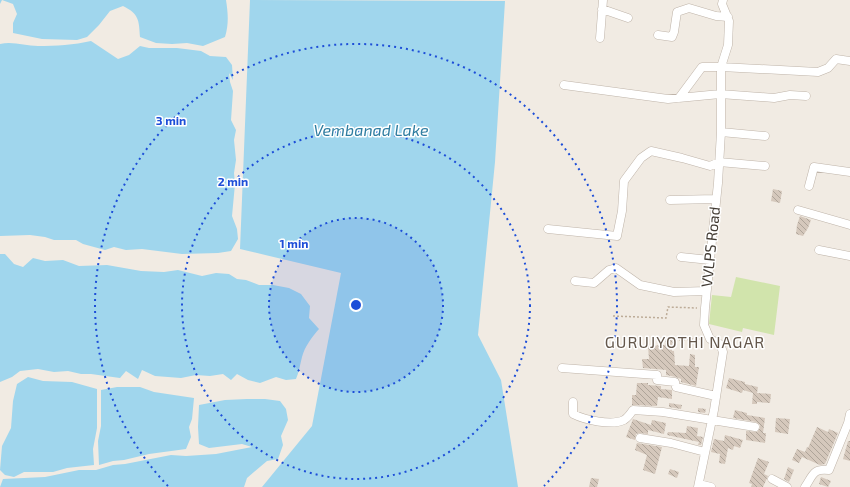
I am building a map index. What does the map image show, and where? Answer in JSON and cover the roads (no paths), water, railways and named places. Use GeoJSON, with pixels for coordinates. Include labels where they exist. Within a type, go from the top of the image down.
{"type":"FeatureCollection","features":[{"type":"Feature","properties":{"kind":"street"},"geometry":{"type":"LineString","coordinates":[[600,38],[603,0]]}},
{"type":"Feature","properties":{"kind":"street","name":"VVLPS Road"},"geometry":{"type":"LineString","coordinates":[[699,485],[712,421],[723,352],[720,344],[710,339],[704,324],[721,132],[721,66],[728,45],[729,21],[722,4],[723,0]]}},
{"type":"Feature","properties":{"kind":"street"},"geometry":{"type":"LineString","coordinates":[[658,36],[672,37],[677,12],[689,8],[716,16],[728,17]]}},
{"type":"Feature","properties":{"kind":"street"},"geometry":{"type":"LineString","coordinates":[[602,9],[628,18]]}},
{"type":"Feature","properties":{"kind":"street"},"geometry":{"type":"LineString","coordinates":[[679,98],[702,67],[721,66],[818,72],[828,68],[836,59],[850,62]]}},
{"type":"Feature","properties":{"kind":"street"},"geometry":{"type":"LineString","coordinates":[[564,85],[668,99],[720,94],[774,98],[790,95],[806,96]]}},
{"type":"Feature","properties":{"kind":"street"},"geometry":{"type":"LineString","coordinates":[[721,132],[765,136]]}},
{"type":"Feature","properties":{"kind":"street"},"geometry":{"type":"LineString","coordinates":[[548,229],[617,236],[622,211],[624,181],[641,158],[651,151],[710,166],[719,162],[765,166]]}},
{"type":"Feature","properties":{"kind":"street"},"geometry":{"type":"LineString","coordinates":[[809,186],[814,166],[850,172]]}},
{"type":"Feature","properties":{"kind":"street"},"geometry":{"type":"LineString","coordinates":[[670,200],[716,199]]}},
{"type":"Feature","properties":{"kind":"street"},"geometry":{"type":"LineString","coordinates":[[798,210],[850,225]]}},
{"type":"Feature","properties":{"kind":"street"},"geometry":{"type":"LineString","coordinates":[[819,250],[850,256]]}},
{"type":"Feature","properties":{"kind":"street"},"geometry":{"type":"LineString","coordinates":[[681,257],[710,260]]}},
{"type":"Feature","properties":{"kind":"street"},"geometry":{"type":"LineString","coordinates":[[575,280],[594,283],[609,270],[616,268],[640,285],[674,292],[706,291]]}},
{"type":"Feature","properties":{"kind":"street"},"geometry":{"type":"LineString","coordinates":[[562,368],[657,375],[657,380],[675,382],[676,387],[716,396]]}},
{"type":"Feature","properties":{"kind":"street"},"geometry":{"type":"LineString","coordinates":[[573,402],[573,414],[584,419],[608,423],[624,420],[633,410],[663,412],[755,427]]}},
{"type":"Feature","properties":{"kind":"street"},"geometry":{"type":"LineString","coordinates":[[805,487],[815,471],[818,469],[829,470],[848,423],[850,414]]}},
{"type":"Feature","properties":{"kind":"street"},"geometry":{"type":"LineString","coordinates":[[640,438],[671,443],[705,452]]}},
{"type":"Feature","properties":{"kind":"street"},"geometry":{"type":"LineString","coordinates":[[772,478],[787,487]]}},
{"type":"Feature","properties":{"kind":"street"},"geometry":{"type":"LineString","coordinates":[[699,485],[711,487]]}},
{"type":"Feature","properties":{"kind":"water"},"geometry":{"type":"Polygon","coordinates":[[[2,0],[226,0],[228,23],[225,37],[203,46],[187,43],[156,43],[140,37],[137,18],[132,12],[123,6],[110,11],[87,37],[77,40],[42,39],[13,33],[13,23],[17,14],[13,4],[2,0]]]}},
{"type":"Feature","properties":{"kind":"water","name":"Vembanad Lake"},"geometry":{"type":"Polygon","coordinates":[[[250,0],[505,1],[495,162],[478,335],[501,380],[518,487],[262,487],[312,426],[341,273],[240,249],[250,0]]]}},
{"type":"Feature","properties":{"kind":"water"},"geometry":{"type":"Polygon","coordinates":[[[91,41],[118,59],[129,55],[140,46],[149,48],[177,48],[201,51],[210,56],[226,57],[232,65],[233,80],[229,73],[233,91],[231,120],[236,130],[234,140],[236,160],[232,216],[237,229],[238,239],[231,251],[218,253],[182,254],[142,249],[126,250],[114,247],[105,250],[83,244],[76,240],[54,240],[30,235],[0,236],[0,44],[10,43],[33,46],[51,46],[91,41]]]}},
{"type":"Feature","properties":{"kind":"water"},"geometry":{"type":"Polygon","coordinates":[[[0,254],[5,254],[14,264],[23,267],[33,258],[45,261],[63,260],[79,266],[107,265],[141,271],[164,272],[178,270],[202,276],[216,273],[229,274],[237,279],[246,280],[259,285],[273,285],[289,288],[301,294],[310,306],[309,318],[319,329],[311,338],[305,349],[296,379],[286,380],[276,377],[260,383],[248,380],[237,374],[231,380],[223,374],[210,376],[196,375],[181,378],[155,376],[142,370],[138,379],[126,371],[120,378],[81,374],[68,371],[54,372],[38,369],[20,371],[12,377],[0,382],[0,254]]]}},
{"type":"Feature","properties":{"kind":"water"},"geometry":{"type":"Polygon","coordinates":[[[28,377],[43,381],[72,382],[97,389],[97,428],[93,449],[94,465],[67,468],[53,472],[24,472],[14,477],[5,475],[0,470],[2,446],[11,428],[13,401],[17,384],[28,377]]]}},
{"type":"Feature","properties":{"kind":"water"},"geometry":{"type":"Polygon","coordinates":[[[117,387],[140,387],[154,392],[194,398],[192,419],[189,427],[191,437],[186,449],[149,454],[99,465],[98,441],[101,426],[101,390],[117,387]]]}},
{"type":"Feature","properties":{"kind":"water"},"geometry":{"type":"Polygon","coordinates":[[[247,399],[280,401],[286,409],[288,420],[281,436],[283,445],[278,459],[267,461],[247,478],[244,487],[0,487],[3,479],[45,477],[79,470],[96,470],[113,465],[171,455],[186,456],[216,454],[252,447],[242,444],[209,448],[199,444],[199,405],[225,400],[247,399]]]}},
{"type":"Feature","properties":{"kind":"district","name":"GURUJYOTHI NAGAR"},"geometry":{"type":"Point","coordinates":[685,342]}}]}
